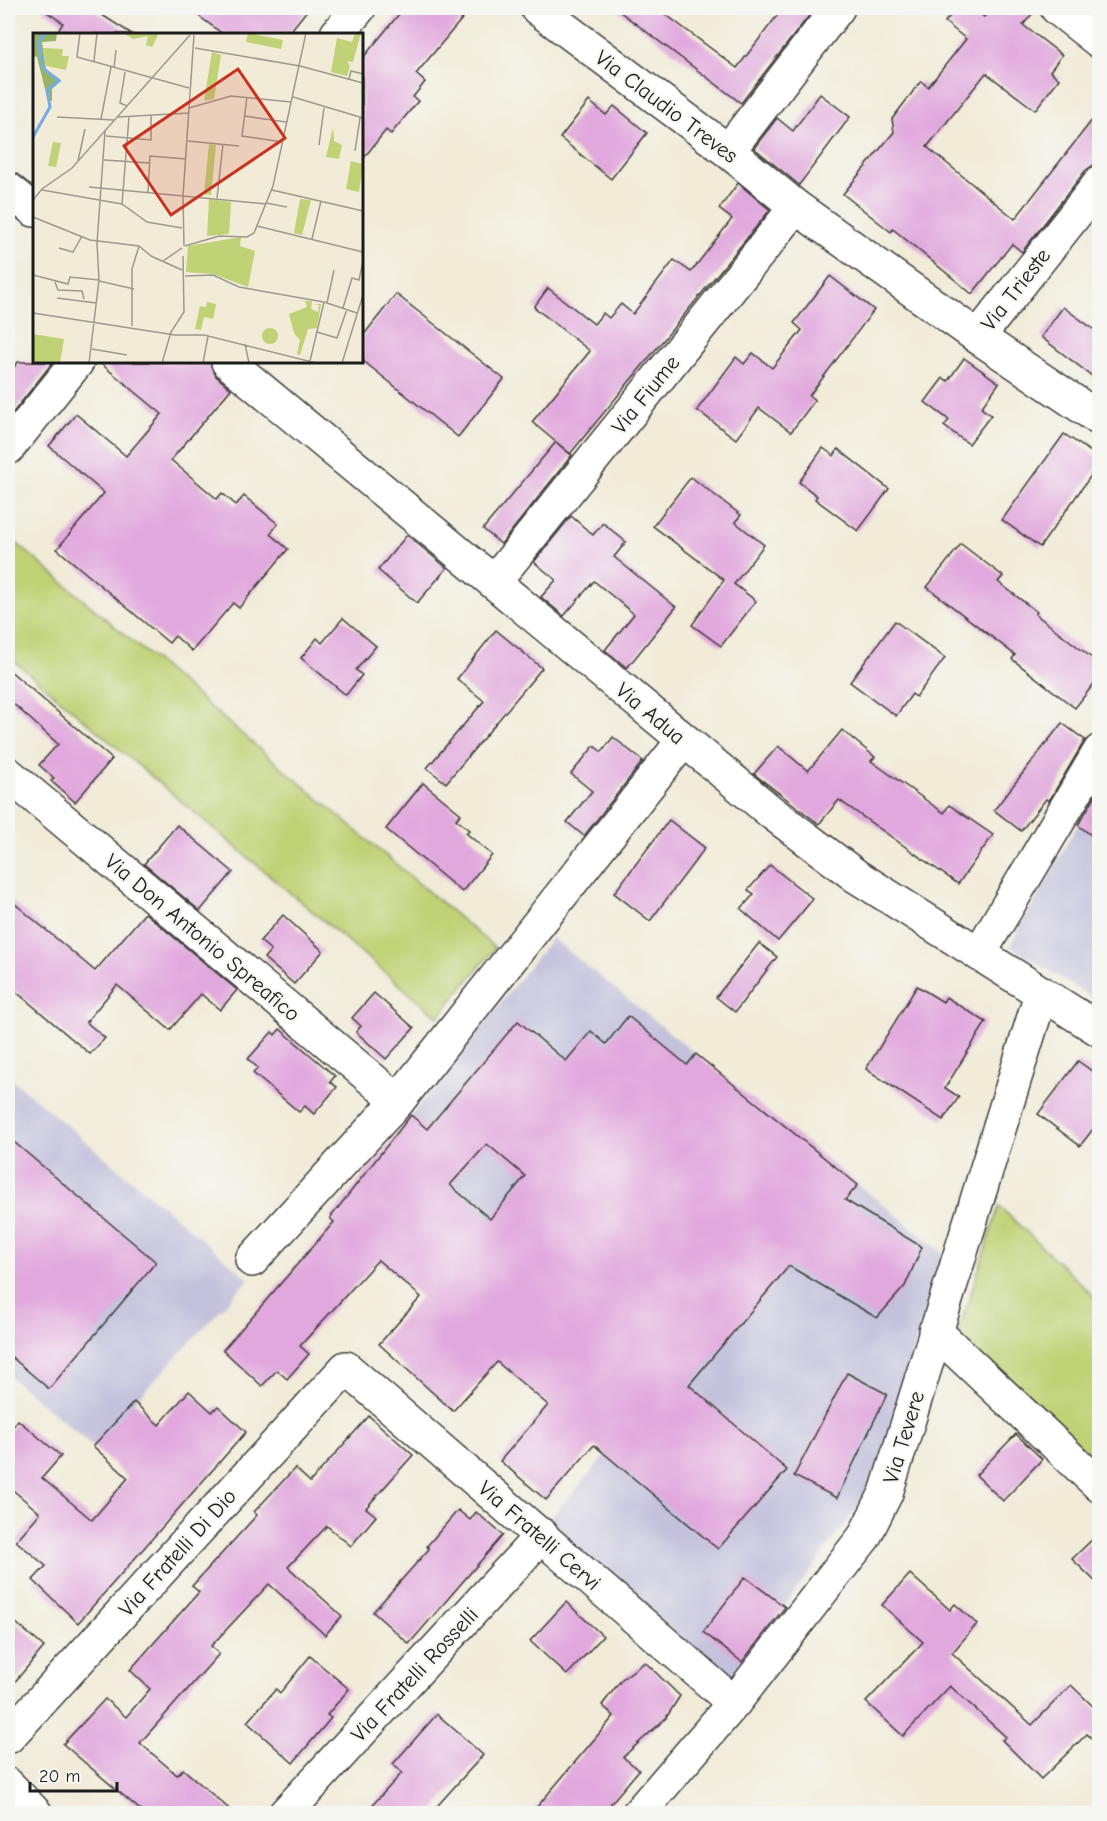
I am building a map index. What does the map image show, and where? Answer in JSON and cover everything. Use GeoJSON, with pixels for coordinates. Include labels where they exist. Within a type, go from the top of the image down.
{"type":"FeatureCollection","features":[{"type":"Feature","properties":{"kind":"street"},"geometry":{"type":"LineString","coordinates":[[338,33],[359,8]]}},
{"type":"Feature","properties":{"kind":"street","name":"Via Claudio Treves"},"geometry":{"type":"LineString","coordinates":[[537,8],[728,151],[796,207],[978,337]]}},
{"type":"Feature","properties":{"kind":"street"},"geometry":{"type":"LineString","coordinates":[[728,151],[838,8]]}},
{"type":"Feature","properties":{"kind":"street"},"geometry":{"type":"LineString","coordinates":[[1057,8],[1100,42]]}},
{"type":"Feature","properties":{"kind":"street","name":"Via Trieste"},"geometry":{"type":"LineString","coordinates":[[1100,183],[978,337],[1100,419]]}},
{"type":"Feature","properties":{"kind":"street"},"geometry":{"type":"LineString","coordinates":[[8,189],[33,209]]}},
{"type":"Feature","properties":{"kind":"street","name":"Via Fiume"},"geometry":{"type":"LineString","coordinates":[[494,582],[796,207]]}},
{"type":"Feature","properties":{"kind":"street"},"geometry":{"type":"LineString","coordinates":[[8,448],[76,363]]}},
{"type":"Feature","properties":{"kind":"street","name":"Via Adua"},"geometry":{"type":"LineString","coordinates":[[229,363],[683,741],[856,876],[1100,1030]]}},
{"type":"Feature","properties":{"kind":"street"},"geometry":{"type":"LineString","coordinates":[[252,1260],[398,1101],[683,741]]}},
{"type":"Feature","properties":{"kind":"street"},"geometry":{"type":"LineString","coordinates":[[979,954],[1100,751]]}},
{"type":"Feature","properties":{"kind":"street","name":"Via Don Antonio Spreafico"},"geometry":{"type":"LineString","coordinates":[[8,774],[398,1101]]}},
{"type":"Feature","properties":{"kind":"street","name":"Via Tevere"},"geometry":{"type":"LineString","coordinates":[[638,1814],[734,1703],[864,1537],[886,1493],[1041,994]]}},
{"type":"Feature","properties":{"kind":"street"},"geometry":{"type":"LineString","coordinates":[[935,1331],[1100,1486]]}},
{"type":"Feature","properties":{"kind":"street","name":"Via Fratelli Cervi"},"geometry":{"type":"LineString","coordinates":[[346,1368],[734,1703]]}},
{"type":"Feature","properties":{"kind":"street","name":"Via Fratelli Di Dio"},"geometry":{"type":"LineString","coordinates":[[8,1737],[346,1368]]}},
{"type":"Feature","properties":{"kind":"street","name":"Via Fratelli Rosselli"},"geometry":{"type":"LineString","coordinates":[[285,1814],[542,1535]]}},
{"type":"Feature","properties":{"kind":"street"},"geometry":{"type":"LineString","coordinates":[[8,1785],[36,1814]]}},
{"type":"Feature","properties":{"kind":"shaded area"},"geometry":{"type":"Polygon","coordinates":[[[1099,786],[1099,1002],[1010,946],[1099,786]]]}},
{"type":"Feature","properties":{"kind":"shaded area"},"geometry":{"type":"Polygon","coordinates":[[[552,938],[943,1253],[875,1479],[854,1512],[727,1684],[547,1522],[606,1455],[330,1218],[552,938]]]}},
{"type":"Feature","properties":{"kind":"shaded area"},"geometry":{"type":"Polygon","coordinates":[[[8,1076],[249,1279],[93,1446],[8,1375],[8,1076]]]}},
{"type":"Feature","properties":{"kind":"green space"},"geometry":{"type":"Polygon","coordinates":[[[8,536],[495,948],[438,1017],[8,656],[8,536]]]}},
{"type":"Feature","properties":{"kind":"green space"},"geometry":{"type":"Polygon","coordinates":[[[999,1206],[1099,1301],[1099,1472],[957,1337],[999,1206]]]}},
{"type":"Feature","properties":{"kind":"building"},"geometry":{"type":"Polygon","coordinates":[[[41,8],[91,8],[130,33],[57,33],[63,23],[41,8]]]}},
{"type":"Feature","properties":{"kind":"building"},"geometry":{"type":"Polygon","coordinates":[[[188,8],[309,8],[289,33],[222,33],[188,8]]]}},
{"type":"Feature","properties":{"kind":"building"},"geometry":{"type":"Polygon","coordinates":[[[404,8],[471,8],[416,74],[425,82],[413,97],[418,101],[391,134],[386,130],[363,159],[363,58],[404,8]]]}},
{"type":"Feature","properties":{"kind":"building"},"geometry":{"type":"Polygon","coordinates":[[[615,8],[657,8],[737,68],[783,8],[815,8],[741,103],[615,8]]]}},
{"type":"Feature","properties":{"kind":"building"},"geometry":{"type":"Polygon","coordinates":[[[956,8],[972,8],[984,17],[991,8],[1037,8],[1023,25],[1062,55],[1050,71],[1059,79],[1035,110],[986,73],[927,147],[1015,219],[1100,110],[1100,160],[1085,171],[1022,252],[1012,244],[972,294],[893,229],[891,232],[843,194],[894,132],[892,119],[921,81],[928,87],[966,39],[945,22],[956,8]]]}},
{"type":"Feature","properties":{"kind":"building"},"geometry":{"type":"Polygon","coordinates":[[[820,94],[850,117],[799,185],[754,148],[777,118],[793,131],[820,94]]]}},
{"type":"Feature","properties":{"kind":"building"},"geometry":{"type":"Polygon","coordinates":[[[589,101],[606,115],[614,106],[647,133],[611,179],[560,138],[589,101]]]}},
{"type":"Feature","properties":{"kind":"building"},"geometry":{"type":"Polygon","coordinates":[[[738,183],[770,210],[570,454],[532,422],[590,351],[534,307],[548,288],[594,324],[603,313],[609,318],[621,304],[633,314],[674,260],[691,272],[732,219],[719,209],[738,183]]]}},
{"type":"Feature","properties":{"kind":"building"},"geometry":{"type":"Polygon","coordinates":[[[830,276],[874,310],[809,396],[815,400],[791,432],[759,408],[736,439],[697,410],[736,357],[744,364],[753,353],[772,368],[802,330],[794,323],[830,276]]]}},
{"type":"Feature","properties":{"kind":"building"},"geometry":{"type":"Polygon","coordinates":[[[396,294],[504,379],[458,437],[363,361],[363,336],[396,294]]]}},
{"type":"Feature","properties":{"kind":"building"},"geometry":{"type":"Polygon","coordinates":[[[1063,307],[1100,334],[1100,382],[1041,337],[1063,307]]]}},
{"type":"Feature","properties":{"kind":"building"},"geometry":{"type":"Polygon","coordinates":[[[964,358],[999,383],[981,408],[991,415],[969,444],[944,426],[949,420],[925,402],[943,378],[948,381],[964,358]]]}},
{"type":"Feature","properties":{"kind":"building"},"geometry":{"type":"Polygon","coordinates":[[[18,362],[52,363],[8,419],[8,375],[18,362]]]}},
{"type":"Feature","properties":{"kind":"building"},"geometry":{"type":"Polygon","coordinates":[[[100,363],[210,363],[216,376],[231,389],[171,460],[217,499],[222,493],[236,505],[244,496],[278,524],[270,534],[288,549],[239,608],[233,603],[192,651],[175,636],[169,643],[57,549],[104,493],[49,446],[76,414],[126,456],[162,414],[100,363]]]}},
{"type":"Feature","properties":{"kind":"building"},"geometry":{"type":"Polygon","coordinates":[[[1064,434],[1100,458],[1100,463],[1040,547],[1002,520],[1064,434]]]}},
{"type":"Feature","properties":{"kind":"building"},"geometry":{"type":"Polygon","coordinates":[[[556,442],[572,455],[501,544],[483,529],[556,442]]]}},
{"type":"Feature","properties":{"kind":"building"},"geometry":{"type":"Polygon","coordinates":[[[823,448],[834,456],[838,449],[889,489],[858,531],[815,499],[817,496],[799,482],[823,448]]]}},
{"type":"Feature","properties":{"kind":"building"},"geometry":{"type":"Polygon","coordinates":[[[691,477],[741,515],[735,522],[764,545],[734,584],[756,601],[721,646],[692,625],[724,580],[653,526],[691,477]]]}},
{"type":"Feature","properties":{"kind":"building"},"geometry":{"type":"Polygon","coordinates":[[[571,516],[593,535],[603,523],[626,542],[614,557],[676,607],[627,668],[605,650],[634,614],[594,581],[564,616],[541,597],[556,580],[534,562],[571,516]]]}},
{"type":"Feature","properties":{"kind":"building"},"geometry":{"type":"Polygon","coordinates":[[[407,535],[447,568],[417,603],[378,570],[407,535]]]}},
{"type":"Feature","properties":{"kind":"building"},"geometry":{"type":"Polygon","coordinates":[[[961,544],[1003,576],[998,582],[1037,612],[1035,614],[1100,664],[1100,676],[1075,708],[1012,659],[1015,655],[927,587],[961,544]]]}},
{"type":"Feature","properties":{"kind":"building"},"geometry":{"type":"Polygon","coordinates":[[[343,618],[376,646],[356,670],[362,675],[346,695],[301,658],[317,638],[322,643],[343,618]]]}},
{"type":"Feature","properties":{"kind":"building"},"geometry":{"type":"Polygon","coordinates":[[[895,621],[945,658],[916,697],[912,694],[896,716],[850,682],[895,621]]]}},
{"type":"Feature","properties":{"kind":"building"},"geometry":{"type":"Polygon","coordinates":[[[496,630],[542,668],[446,783],[427,768],[484,701],[457,679],[496,630]]]}},
{"type":"Feature","properties":{"kind":"building"},"geometry":{"type":"Polygon","coordinates":[[[8,669],[112,759],[75,802],[51,781],[54,778],[39,765],[58,744],[8,699],[8,669]]]}},
{"type":"Feature","properties":{"kind":"building"},"geometry":{"type":"Polygon","coordinates":[[[1062,723],[1085,740],[1049,801],[1046,799],[1021,831],[994,810],[1062,723]]]}},
{"type":"Feature","properties":{"kind":"building"},"geometry":{"type":"Polygon","coordinates":[[[842,730],[875,757],[871,761],[944,813],[949,805],[993,835],[958,884],[839,800],[819,824],[754,774],[778,746],[808,771],[842,730]]]}},
{"type":"Feature","properties":{"kind":"building"},"geometry":{"type":"Polygon","coordinates":[[[613,737],[643,761],[584,836],[567,822],[592,791],[571,774],[594,746],[602,752],[613,737]]]}},
{"type":"Feature","properties":{"kind":"building"},"geometry":{"type":"Polygon","coordinates":[[[423,783],[461,814],[456,819],[469,830],[466,833],[492,855],[462,892],[386,829],[423,783]]]}},
{"type":"Feature","properties":{"kind":"building"},"geometry":{"type":"Polygon","coordinates":[[[1100,788],[1100,842],[1078,825],[1100,788]]]}},
{"type":"Feature","properties":{"kind":"building"},"geometry":{"type":"Polygon","coordinates":[[[669,820],[705,848],[650,921],[614,893],[669,820]]]}},
{"type":"Feature","properties":{"kind":"building"},"geometry":{"type":"Polygon","coordinates":[[[177,825],[233,872],[200,911],[144,864],[177,825]]]}},
{"type":"Feature","properties":{"kind":"building"},"geometry":{"type":"Polygon","coordinates":[[[770,865],[813,899],[778,941],[741,909],[754,894],[748,890],[770,865]]]}},
{"type":"Feature","properties":{"kind":"building"},"geometry":{"type":"Polygon","coordinates":[[[8,898],[95,971],[145,913],[237,990],[220,1010],[201,994],[170,1030],[117,985],[86,1022],[105,1038],[90,1054],[8,985],[8,898]]]}},
{"type":"Feature","properties":{"kind":"building"},"geometry":{"type":"Polygon","coordinates":[[[283,915],[323,951],[294,984],[264,958],[271,950],[260,941],[283,915]]]}},
{"type":"Feature","properties":{"kind":"building"},"geometry":{"type":"Polygon","coordinates":[[[759,943],[777,957],[735,1012],[716,997],[759,943]]]}},
{"type":"Feature","properties":{"kind":"building"},"geometry":{"type":"Polygon","coordinates":[[[917,986],[943,1002],[946,997],[986,1022],[945,1088],[959,1097],[943,1120],[866,1069],[917,986]]]}},
{"type":"Feature","properties":{"kind":"building"},"geometry":{"type":"Polygon","coordinates":[[[374,993],[414,1028],[386,1059],[356,1032],[361,1026],[352,1018],[374,993]]]}},
{"type":"Feature","properties":{"kind":"building"},"geometry":{"type":"Polygon","coordinates":[[[628,1016],[687,1065],[696,1054],[858,1185],[845,1200],[922,1247],[905,1286],[877,1318],[789,1266],[689,1385],[787,1470],[718,1549],[594,1445],[546,1500],[500,1461],[548,1405],[497,1362],[453,1411],[379,1344],[421,1297],[378,1260],[300,1346],[309,1354],[287,1379],[277,1370],[262,1386],[223,1350],[334,1222],[330,1218],[411,1115],[427,1129],[518,1021],[566,1061],[591,1031],[606,1044],[628,1016]],[[487,1144],[450,1185],[490,1219],[525,1176],[487,1144]]]}},
{"type":"Feature","properties":{"kind":"building"},"geometry":{"type":"Polygon","coordinates":[[[280,1029],[335,1076],[330,1082],[337,1087],[314,1114],[305,1106],[299,1112],[253,1073],[258,1068],[248,1059],[272,1032],[275,1035],[280,1029]]]}},
{"type":"Feature","properties":{"kind":"building"},"geometry":{"type":"Polygon","coordinates":[[[1078,1061],[1100,1077],[1100,1120],[1080,1146],[1038,1114],[1078,1061]]]}},
{"type":"Feature","properties":{"kind":"building"},"geometry":{"type":"Polygon","coordinates":[[[8,1137],[156,1262],[49,1389],[8,1354],[8,1137]]]}},
{"type":"Feature","properties":{"kind":"building"},"geometry":{"type":"Polygon","coordinates":[[[847,1373],[887,1394],[837,1498],[794,1476],[847,1373]]]}},
{"type":"Feature","properties":{"kind":"building"},"geometry":{"type":"Polygon","coordinates":[[[189,1391],[212,1412],[218,1406],[246,1432],[78,1623],[33,1580],[46,1566],[16,1541],[40,1513],[8,1486],[8,1433],[18,1420],[61,1456],[42,1478],[92,1520],[128,1478],[93,1446],[134,1402],[159,1425],[189,1391]]]}},
{"type":"Feature","properties":{"kind":"building"},"geometry":{"type":"Polygon","coordinates":[[[369,1416],[413,1455],[366,1508],[376,1516],[351,1546],[327,1526],[288,1567],[342,1616],[325,1635],[269,1584],[211,1646],[219,1654],[140,1743],[177,1775],[183,1769],[235,1814],[145,1814],[63,1744],[105,1699],[126,1717],[150,1689],[130,1670],[199,1592],[192,1586],[257,1515],[254,1512],[295,1468],[310,1482],[369,1416]]]}},
{"type":"Feature","properties":{"kind":"building"},"geometry":{"type":"Polygon","coordinates":[[[1016,1434],[1042,1459],[1003,1501],[976,1475],[1016,1434]]]}},
{"type":"Feature","properties":{"kind":"building"},"geometry":{"type":"Polygon","coordinates":[[[458,1510],[470,1520],[476,1512],[503,1535],[409,1644],[373,1612],[429,1549],[427,1546],[458,1510]]]}},
{"type":"Feature","properties":{"kind":"building"},"geometry":{"type":"Polygon","coordinates":[[[1100,1532],[1100,1586],[1072,1559],[1100,1532]]]}},
{"type":"Feature","properties":{"kind":"building"},"geometry":{"type":"Polygon","coordinates":[[[910,1574],[950,1610],[955,1604],[977,1624],[952,1653],[1032,1725],[1071,1685],[1100,1713],[1100,1746],[1087,1734],[1041,1779],[1002,1740],[1006,1737],[950,1686],[903,1736],[866,1702],[923,1642],[882,1605],[910,1574]]]}},
{"type":"Feature","properties":{"kind":"building"},"geometry":{"type":"Polygon","coordinates":[[[745,1577],[785,1607],[742,1662],[703,1632],[745,1577]]]}},
{"type":"Feature","properties":{"kind":"building"},"geometry":{"type":"Polygon","coordinates":[[[566,1602],[603,1636],[567,1675],[530,1641],[566,1602]]]}},
{"type":"Feature","properties":{"kind":"building"},"geometry":{"type":"Polygon","coordinates":[[[8,1616],[44,1647],[8,1690],[8,1616]]]}},
{"type":"Feature","properties":{"kind":"building"},"geometry":{"type":"Polygon","coordinates":[[[310,1656],[349,1689],[327,1715],[331,1718],[293,1763],[247,1722],[276,1689],[280,1693],[310,1656]]]}},
{"type":"Feature","properties":{"kind":"building"},"geometry":{"type":"Polygon","coordinates":[[[645,1662],[680,1696],[666,1718],[623,1757],[639,1770],[602,1814],[531,1814],[614,1716],[602,1705],[622,1679],[645,1662]]]}},
{"type":"Feature","properties":{"kind":"building"},"geometry":{"type":"Polygon","coordinates":[[[437,1714],[483,1755],[430,1814],[364,1814],[402,1773],[393,1764],[437,1714]]]}}]}
